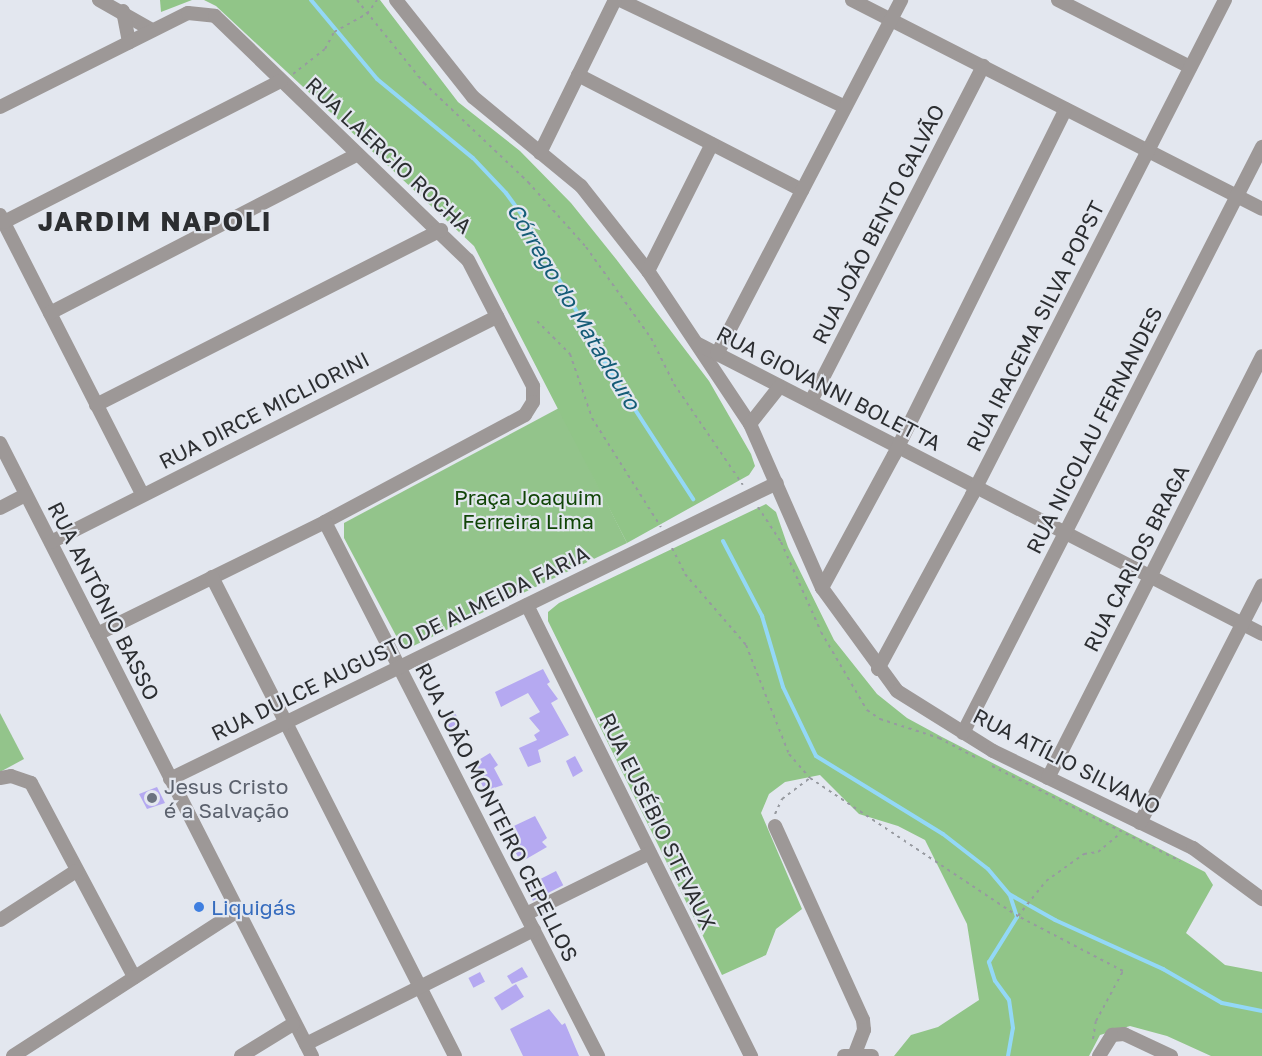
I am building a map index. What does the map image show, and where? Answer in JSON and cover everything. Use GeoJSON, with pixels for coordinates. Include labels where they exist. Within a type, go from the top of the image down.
{"type":"FeatureCollection","features":[{"type":"Feature","properties":{"kind":"street"},"geometry":{"type":"LineString","coordinates":[[99,0],[123,11],[152,30]]}},
{"type":"Feature","properties":{"kind":"street","name":"RUA ATÍLIO SILVANO"},"geometry":{"type":"LineString","coordinates":[[396,0],[473,98],[581,186],[648,271],[750,424],[822,588],[878,669],[897,691],[963,733],[1221,866],[1262,899]]}},
{"type":"Feature","properties":{"kind":"street"},"geometry":{"type":"LineString","coordinates":[[540,153],[615,0]]}},
{"type":"Feature","properties":{"kind":"street"},"geometry":{"type":"LineString","coordinates":[[620,0],[845,107]]}},
{"type":"Feature","properties":{"kind":"street"},"geometry":{"type":"LineString","coordinates":[[852,0],[1262,209]]}},
{"type":"Feature","properties":{"kind":"street"},"geometry":{"type":"LineString","coordinates":[[717,354],[901,0]]}},
{"type":"Feature","properties":{"kind":"street"},"geometry":{"type":"LineString","coordinates":[[1058,0],[1190,67]]}},
{"type":"Feature","properties":{"kind":"street","name":"RUA IRACEMA SILVA POPST"},"geometry":{"type":"LineString","coordinates":[[878,669],[976,486],[1225,0]]}},
{"type":"Feature","properties":{"kind":"street"},"geometry":{"type":"LineString","coordinates":[[123,11],[129,42]]}},
{"type":"Feature","properties":{"kind":"street","name":"RUA LAERCIO ROCHA"},"geometry":{"type":"LineString","coordinates":[[0,107],[188,13],[215,16],[356,155],[441,230],[468,260],[533,386],[533,402],[525,415],[325,522],[97,634]]}},
{"type":"Feature","properties":{"kind":"street","name":"RUA JOÃO BENTO GALVÃO"},"geometry":{"type":"LineString","coordinates":[[811,401],[983,66]]}},
{"type":"Feature","properties":{"kind":"street"},"geometry":{"type":"LineString","coordinates":[[578,75],[802,190]]}},
{"type":"Feature","properties":{"kind":"street"},"geometry":{"type":"LineString","coordinates":[[142,494],[2,218],[280,81]]}},
{"type":"Feature","properties":{"kind":"street"},"geometry":{"type":"LineString","coordinates":[[822,588],[898,446],[1066,109]]}},
{"type":"Feature","properties":{"kind":"street"},"geometry":{"type":"LineString","coordinates":[[648,271],[712,144]]}},
{"type":"Feature","properties":{"kind":"street","name":"RUA NICOLAU FERNANDES"},"geometry":{"type":"LineString","coordinates":[[963,733],[1262,147]]}},
{"type":"Feature","properties":{"kind":"street"},"geometry":{"type":"LineString","coordinates":[[50,313],[356,155]]}},
{"type":"Feature","properties":{"kind":"street"},"geometry":{"type":"LineString","coordinates":[[96,405],[441,230]]}},
{"type":"Feature","properties":{"kind":"street","name":"RUA DIRCE MICLIORINI"},"geometry":{"type":"LineString","coordinates":[[51,542],[142,494],[497,317]]}},
{"type":"Feature","properties":{"kind":"street","name":"RUA GIOVANNI BOLETTA"},"geometry":{"type":"LineString","coordinates":[[697,344],[1262,634]]}},
{"type":"Feature","properties":{"kind":"street","name":"RUA CARLOS BRAGA"},"geometry":{"type":"LineString","coordinates":[[1048,778],[1262,356]]}},
{"type":"Feature","properties":{"kind":"street"},"geometry":{"type":"LineString","coordinates":[[750,424],[780,386]]}},
{"type":"Feature","properties":{"kind":"street","name":"RUA ANTÔNIO BASSO"},"geometry":{"type":"LineString","coordinates":[[0,443],[293,1024],[309,1050]]}},
{"type":"Feature","properties":{"kind":"street","name":"RUA DULCE AUGUSTO DE ALMEIDA FARIA"},"geometry":{"type":"LineString","coordinates":[[170,779],[777,483]]}},
{"type":"Feature","properties":{"kind":"street"},"geometry":{"type":"LineString","coordinates":[[0,507],[27,495]]}},
{"type":"Feature","properties":{"kind":"street","name":"RUA JOÃO MONTEIRO CEPELLOS"},"geometry":{"type":"LineString","coordinates":[[325,522],[598,1056]]}},
{"type":"Feature","properties":{"kind":"street"},"geometry":{"type":"LineString","coordinates":[[212,577],[284,723],[455,1056]]}},
{"type":"Feature","properties":{"kind":"street"},"geometry":{"type":"LineString","coordinates":[[1140,823],[1262,586]]}},
{"type":"Feature","properties":{"kind":"street","name":"RUA EUSÉBIO STEVAUX"},"geometry":{"type":"LineString","coordinates":[[527,605],[751,1056]]}},
{"type":"Feature","properties":{"kind":"street"},"geometry":{"type":"LineString","coordinates":[[0,778],[11,776],[31,783],[134,977]]}},
{"type":"Feature","properties":{"kind":"street"},"geometry":{"type":"LineString","coordinates":[[775,826],[863,1020],[864,1030],[850,1054],[872,1056]]}},
{"type":"Feature","properties":{"kind":"street"},"geometry":{"type":"LineString","coordinates":[[526,914],[650,853]]}},
{"type":"Feature","properties":{"kind":"street"},"geometry":{"type":"LineString","coordinates":[[0,920],[76,871]]}},
{"type":"Feature","properties":{"kind":"street"},"geometry":{"type":"LineString","coordinates":[[13,1056],[236,912]]}},
{"type":"Feature","properties":{"kind":"street"},"geometry":{"type":"LineString","coordinates":[[309,1050],[420,987],[534,930]]}},
{"type":"Feature","properties":{"kind":"street"},"geometry":{"type":"LineString","coordinates":[[241,1056],[293,1024]]}},
{"type":"Feature","properties":{"kind":"street"},"geometry":{"type":"LineString","coordinates":[[1099,1056],[1112,1035],[1124,1034],[1171,1056]]}},
{"type":"Feature","properties":{"kind":"path"},"geometry":{"type":"LineString","coordinates":[[357,0],[423,83],[528,182],[586,247],[651,338],[674,384],[781,542],[821,632],[867,710],[880,719],[939,738],[1180,861]]}},
{"type":"Feature","properties":{"kind":"path"},"geometry":{"type":"LineString","coordinates":[[280,81],[325,49],[334,32],[346,23],[367,14],[377,0]]}},
{"type":"Feature","properties":{"kind":"path"},"geometry":{"type":"LineString","coordinates":[[537,321],[570,354],[592,418],[673,533],[685,574],[746,645],[789,754],[810,778],[1018,916],[1124,971],[1096,1021],[1092,1036],[1099,1056]]}},
{"type":"Feature","properties":{"kind":"path"},"geometry":{"type":"LineString","coordinates":[[775,826],[782,799],[810,778]]}},
{"type":"Feature","properties":{"kind":"path"},"geometry":{"type":"LineString","coordinates":[[1018,916],[1046,881],[1084,854],[1098,852],[1122,832]]}},
{"type":"Feature","properties":{"kind":"green space"},"geometry":{"type":"Polygon","coordinates":[[[160,0],[192,0],[161,12],[160,0]]]}},
{"type":"Feature","properties":{"kind":"green space"},"geometry":{"type":"Polygon","coordinates":[[[204,0],[380,0],[458,102],[520,151],[571,203],[616,259],[709,381],[751,454],[755,466],[749,475],[627,543],[474,246],[216,6],[204,0]]]}},
{"type":"Feature","properties":{"kind":"green space","name":"Praça Joaquim Ferreira Lima"},"geometry":{"type":"Polygon","coordinates":[[[559,408],[627,543],[407,649],[401,645],[344,538],[344,523],[559,408]]]}},
{"type":"Feature","properties":{"kind":"green space"},"geometry":{"type":"Polygon","coordinates":[[[766,504],[776,512],[788,547],[834,640],[877,694],[907,718],[942,737],[1205,872],[1213,885],[1186,933],[1225,965],[1262,972],[1262,1056],[1211,1056],[1167,1036],[1130,1026],[1100,1035],[1089,1056],[894,1056],[911,1035],[938,1027],[979,1000],[967,924],[925,840],[898,826],[859,814],[820,775],[785,782],[769,794],[761,813],[802,909],[776,929],[766,955],[722,975],[548,621],[548,612],[559,603],[766,504]]]}},
{"type":"Feature","properties":{"kind":"green space"},"geometry":{"type":"Polygon","coordinates":[[[0,713],[24,759],[0,772],[0,713]]]}},
{"type":"Feature","properties":{"kind":"building"},"geometry":{"type":"Polygon","coordinates":[[[543,669],[550,682],[547,684],[558,699],[551,703],[569,735],[538,750],[541,762],[528,767],[519,748],[537,740],[534,735],[540,731],[529,718],[540,712],[528,693],[501,707],[495,692],[543,669]]]}},
{"type":"Feature","properties":{"kind":"building"},"geometry":{"type":"Polygon","coordinates":[[[455,713],[460,723],[448,729],[443,719],[455,713]]]}},
{"type":"Feature","properties":{"kind":"building"},"geometry":{"type":"Polygon","coordinates":[[[490,753],[498,765],[494,768],[503,785],[485,791],[472,764],[490,753]]]}},
{"type":"Feature","properties":{"kind":"building"},"geometry":{"type":"Polygon","coordinates":[[[575,756],[583,771],[573,777],[566,761],[575,756]]]}},
{"type":"Feature","properties":{"kind":"building"},"geometry":{"type":"Polygon","coordinates":[[[157,787],[165,803],[147,809],[139,794],[157,787]]]}},
{"type":"Feature","properties":{"kind":"building"},"geometry":{"type":"Polygon","coordinates":[[[535,816],[547,838],[542,842],[547,847],[521,862],[503,831],[535,816]]]}},
{"type":"Feature","properties":{"kind":"building"},"geometry":{"type":"Polygon","coordinates":[[[556,871],[563,885],[533,901],[526,886],[556,871]]]}},
{"type":"Feature","properties":{"kind":"building"},"geometry":{"type":"Polygon","coordinates":[[[522,967],[528,977],[512,984],[507,976],[522,967]]]}},
{"type":"Feature","properties":{"kind":"building"},"geometry":{"type":"Polygon","coordinates":[[[480,972],[485,982],[473,988],[468,978],[480,972]]]}},
{"type":"Feature","properties":{"kind":"building"},"geometry":{"type":"Polygon","coordinates":[[[516,984],[524,997],[502,1010],[494,998],[516,984]]]}},
{"type":"Feature","properties":{"kind":"building"},"geometry":{"type":"Polygon","coordinates":[[[549,1009],[562,1025],[565,1023],[579,1056],[523,1056],[510,1029],[549,1009]]]}},
{"type":"Feature","properties":{"kind":"waterway","name":"Córrego do Matadouro"},"geometry":{"type":"LineString","coordinates":[[311,0],[377,79],[473,158],[506,193],[527,222],[610,371],[693,499]]}},
{"type":"Feature","properties":{"kind":"waterway","name":"Córrego do Matadouro"},"geometry":{"type":"LineString","coordinates":[[723,541],[762,616],[783,687],[816,756],[943,834],[988,869],[1009,894],[1055,920],[1163,969],[1222,1003],[1262,1011]]}},
{"type":"Feature","properties":{"kind":"waterway"},"geometry":{"type":"LineString","coordinates":[[1008,1056],[1013,1028],[1009,1000],[995,981],[989,962],[1017,917],[1010,896]]}},
{"type":"Feature","properties":{"kind":"place","name":"Jesus Cristo é a Salvação"},"geometry":{"type":"Point","coordinates":[152,798]}},
{"type":"Feature","properties":{"kind":"place","name":"Liquigás"},"geometry":{"type":"Point","coordinates":[199,907]}},
{"type":"Feature","properties":{"kind":"district","name":"JARDIM NAPOLI"},"geometry":{"type":"Point","coordinates":[155,222]}}]}
